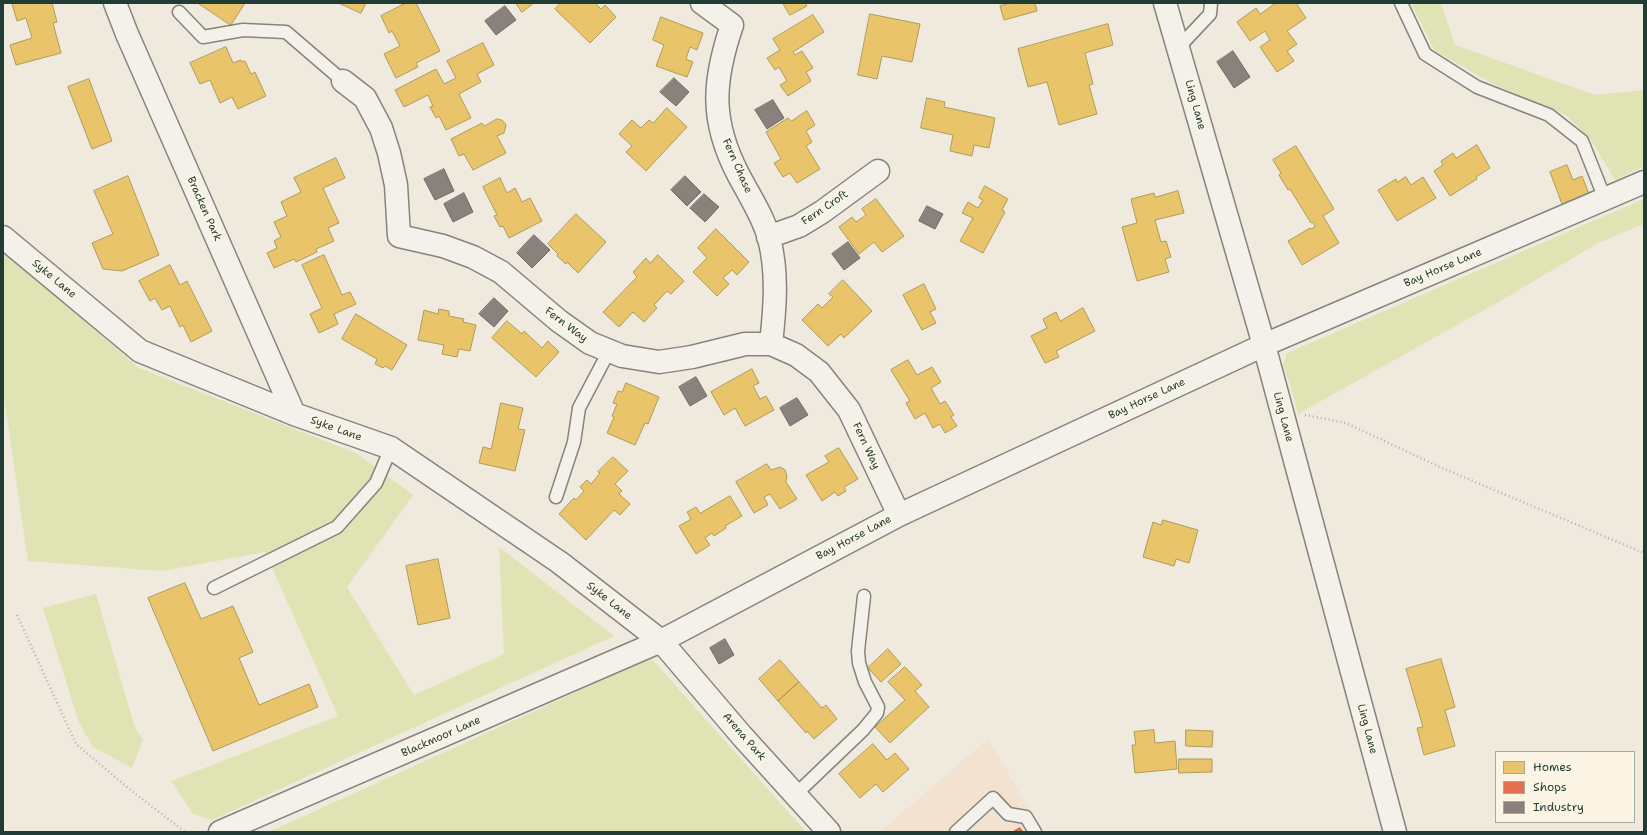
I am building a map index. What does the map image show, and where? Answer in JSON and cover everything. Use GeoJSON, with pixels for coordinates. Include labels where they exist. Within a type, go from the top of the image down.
{"type":"FeatureCollection","features":[{"type":"Feature","properties":{"kind":"street","name":"Bracken Park"},"geometry":{"type":"LineString","coordinates":[[116,3],[127,34],[294,414]]}},
{"type":"Feature","properties":{"kind":"street","name":"Fern Chase"},"geometry":{"type":"LineString","coordinates":[[702,3],[732,25],[722,54],[717,83],[718,116],[725,145],[768,237],[774,268],[775,301],[771,344]]}},
{"type":"Feature","properties":{"kind":"street","name":"Ling Lane"},"geometry":{"type":"LineString","coordinates":[[1165,3],[1264,345],[1395,832]]}},
{"type":"Feature","properties":{"kind":"street","name":"Fern Way"},"geometry":{"type":"LineString","coordinates":[[343,81],[365,98],[381,128],[390,153],[396,185],[399,236],[443,246],[473,257],[502,272],[559,321],[590,343],[622,356],[659,362],[692,357],[745,344],[771,344],[796,355],[818,372],[849,410],[899,515]]}},
{"type":"Feature","properties":{"kind":"street","name":"Fern Croft"},"geometry":{"type":"LineString","coordinates":[[768,237],[799,226],[822,212],[878,171]]}},
{"type":"Feature","properties":{"kind":"street","name":"Bay Horse Lane"},"geometry":{"type":"LineString","coordinates":[[661,641],[899,515],[1264,345],[1644,182]]}},
{"type":"Feature","properties":{"kind":"street","name":"Syke Lane"},"geometry":{"type":"LineString","coordinates":[[3,237],[140,351],[294,414],[391,448],[559,562],[661,641]]}},
{"type":"Feature","properties":{"kind":"street","name":"Arena Park"},"geometry":{"type":"LineString","coordinates":[[661,641],[742,736],[829,832]]}},
{"type":"Feature","properties":{"kind":"street","name":"Blackmoor Lane"},"geometry":{"type":"LineString","coordinates":[[220,832],[661,641]]}},
{"type":"Feature","properties":{"kind":"lane"},"geometry":{"type":"LineString","coordinates":[[1178,48],[1210,14],[1211,3]]}},
{"type":"Feature","properties":{"kind":"lane"},"geometry":{"type":"LineString","coordinates":[[1401,3],[1425,54],[1477,87],[1549,115],[1582,141],[1605,198]]}},
{"type":"Feature","properties":{"kind":"lane"},"geometry":{"type":"LineString","coordinates":[[179,12],[203,37],[243,30],[286,32],[343,81]]}},
{"type":"Feature","properties":{"kind":"lane"},"geometry":{"type":"LineString","coordinates":[[556,497],[574,442],[579,408],[609,351]]}},
{"type":"Feature","properties":{"kind":"lane"},"geometry":{"type":"LineString","coordinates":[[214,588],[337,527],[376,483],[391,448]]}},
{"type":"Feature","properties":{"kind":"lane"},"geometry":{"type":"LineString","coordinates":[[795,795],[863,730],[877,713],[878,707],[865,682],[859,663],[858,651],[864,596]]}},
{"type":"Feature","properties":{"kind":"lane"},"geometry":{"type":"LineString","coordinates":[[956,832],[993,798],[1008,814],[1026,817],[1035,832]]}},
{"type":"Feature","properties":{"kind":"path"},"geometry":{"type":"LineString","coordinates":[[1282,411],[1346,423],[1442,468],[1644,553]]}},
{"type":"Feature","properties":{"kind":"path"},"geometry":{"type":"LineString","coordinates":[[17,615],[76,744],[133,792],[185,832]]}},
{"type":"Feature","properties":{"kind":"shaded area"},"geometry":{"type":"Polygon","coordinates":[[[988,739],[1043,832],[880,832],[988,739]]]}},
{"type":"Feature","properties":{"kind":"green space"},"geometry":{"type":"Polygon","coordinates":[[[1411,3],[1441,3],[1455,45],[1595,95],[1644,90],[1644,166],[1615,180],[1591,140],[1566,115],[1493,84],[1435,51],[1411,3]]]}},
{"type":"Feature","properties":{"kind":"green space"},"geometry":{"type":"Polygon","coordinates":[[[1644,199],[1644,224],[1598,243],[1509,296],[1298,414],[1291,387],[1283,366],[1287,353],[1644,199]]]}},
{"type":"Feature","properties":{"kind":"green space"},"geometry":{"type":"Polygon","coordinates":[[[3,251],[139,368],[356,453],[413,495],[347,587],[414,695],[504,654],[499,547],[614,636],[212,820],[193,814],[171,781],[338,716],[265,552],[162,571],[28,561],[3,399],[3,251]]]}},
{"type":"Feature","properties":{"kind":"green space"},"geometry":{"type":"Polygon","coordinates":[[[96,594],[135,728],[143,740],[132,768],[93,747],[79,723],[43,608],[96,594]]]}},
{"type":"Feature","properties":{"kind":"green space"},"geometry":{"type":"Polygon","coordinates":[[[651,658],[806,832],[269,832],[651,658]]]}},
{"type":"Feature","properties":{"kind":"building: Homes"},"geometry":{"type":"Polygon","coordinates":[[[52,3],[57,22],[53,23],[61,53],[16,65],[10,45],[32,38],[26,18],[17,21],[12,4],[52,3]]]}},
{"type":"Feature","properties":{"kind":"building: Homes"},"geometry":{"type":"Polygon","coordinates":[[[198,3],[245,3],[231,25],[198,3]]]}},
{"type":"Feature","properties":{"kind":"building: Homes"},"geometry":{"type":"Polygon","coordinates":[[[339,3],[366,3],[361,13],[339,3]]]}},
{"type":"Feature","properties":{"kind":"building: Homes"},"geometry":{"type":"Polygon","coordinates":[[[406,3],[416,3],[440,51],[416,63],[418,67],[396,78],[384,54],[400,46],[392,31],[389,33],[381,16],[406,3]]]}},
{"type":"Feature","properties":{"kind":"building: Homes"},"geometry":{"type":"Polygon","coordinates":[[[516,3],[534,3],[522,12],[516,3]]]}},
{"type":"Feature","properties":{"kind":"building: Homes"},"geometry":{"type":"Polygon","coordinates":[[[561,3],[595,3],[601,9],[605,5],[616,17],[590,43],[555,9],[561,3]]]}},
{"type":"Feature","properties":{"kind":"building: Homes"},"geometry":{"type":"Polygon","coordinates":[[[783,3],[805,3],[807,6],[790,15],[783,3]]]}},
{"type":"Feature","properties":{"kind":"building: Homes"},"geometry":{"type":"Polygon","coordinates":[[[1012,3],[1035,3],[1037,11],[1004,20],[1000,6],[1012,3]]]}},
{"type":"Feature","properties":{"kind":"building: Homes"},"geometry":{"type":"Polygon","coordinates":[[[1276,3],[1296,3],[1306,18],[1287,31],[1297,44],[1287,51],[1294,61],[1277,72],[1260,47],[1270,40],[1265,31],[1250,41],[1237,22],[1256,8],[1260,14],[1276,3]]]}},
{"type":"Feature","properties":{"kind":"building: Homes"},"geometry":{"type":"Polygon","coordinates":[[[870,14],[920,24],[912,62],[882,56],[877,79],[858,75],[870,14]]]}},
{"type":"Feature","properties":{"kind":"building: Homes"},"geometry":{"type":"Polygon","coordinates":[[[813,15],[824,32],[793,52],[795,55],[802,51],[813,68],[806,72],[811,81],[788,96],[780,85],[787,81],[779,67],[775,70],[767,58],[780,50],[773,39],[813,15]]]}},
{"type":"Feature","properties":{"kind":"building: Homes"},"geometry":{"type":"Polygon","coordinates":[[[661,17],[703,33],[697,50],[690,47],[686,59],[693,62],[687,77],[656,66],[664,45],[653,40],[661,17]]]}},
{"type":"Feature","properties":{"kind":"building: Homes"},"geometry":{"type":"Polygon","coordinates":[[[1108,24],[1113,45],[1085,53],[1093,84],[1089,85],[1097,114],[1059,125],[1047,82],[1028,87],[1018,49],[1108,24]]]}},
{"type":"Feature","properties":{"kind":"building: Homes"},"geometry":{"type":"Polygon","coordinates":[[[483,43],[494,65],[477,74],[481,82],[459,94],[471,118],[446,130],[439,116],[436,118],[430,107],[433,106],[428,95],[404,107],[395,90],[436,69],[444,84],[456,78],[447,61],[483,43]]]}},
{"type":"Feature","properties":{"kind":"building: Homes"},"geometry":{"type":"Polygon","coordinates":[[[226,47],[233,63],[241,60],[242,62],[245,61],[251,74],[255,72],[266,96],[238,109],[232,97],[220,103],[210,80],[200,84],[190,63],[226,47]]]}},
{"type":"Feature","properties":{"kind":"building: Homes"},"geometry":{"type":"Polygon","coordinates":[[[89,79],[112,141],[92,149],[68,87],[89,79]]]}},
{"type":"Feature","properties":{"kind":"building: Homes"},"geometry":{"type":"Polygon","coordinates":[[[927,98],[945,102],[944,107],[995,118],[989,148],[974,145],[972,156],[950,151],[953,135],[921,128],[927,98]]]}},
{"type":"Feature","properties":{"kind":"building: Homes"},"geometry":{"type":"Polygon","coordinates":[[[667,108],[687,127],[646,171],[626,152],[632,146],[619,134],[632,120],[641,128],[649,120],[653,123],[667,108]]]}},
{"type":"Feature","properties":{"kind":"building: Homes"},"geometry":{"type":"Polygon","coordinates":[[[807,111],[815,125],[806,131],[812,142],[806,146],[820,169],[797,183],[790,173],[783,177],[774,163],[781,159],[766,132],[788,118],[791,121],[807,111]]]}},
{"type":"Feature","properties":{"kind":"building: Homes"},"geometry":{"type":"Polygon","coordinates":[[[497,119],[502,120],[506,125],[504,133],[497,136],[506,153],[473,170],[464,154],[459,156],[451,139],[482,123],[484,126],[497,119]]]}},
{"type":"Feature","properties":{"kind":"building: Homes"},"geometry":{"type":"Polygon","coordinates":[[[1477,145],[1490,168],[1476,177],[1477,179],[1450,196],[1434,171],[1443,165],[1441,161],[1453,153],[1456,158],[1477,145]]]}},
{"type":"Feature","properties":{"kind":"building: Homes"},"geometry":{"type":"Polygon","coordinates":[[[1296,146],[1334,209],[1323,216],[1339,243],[1302,265],[1288,241],[1310,228],[1315,227],[1290,189],[1288,190],[1279,175],[1281,173],[1273,160],[1296,146]]]}},
{"type":"Feature","properties":{"kind":"building: Homes"},"geometry":{"type":"Polygon","coordinates":[[[336,158],[345,178],[323,188],[339,223],[328,228],[334,241],[316,249],[317,252],[296,262],[294,259],[274,268],[267,253],[277,248],[274,241],[281,237],[274,222],[287,216],[281,202],[301,192],[294,178],[336,158]]]}},
{"type":"Feature","properties":{"kind":"building: Homes"},"geometry":{"type":"Polygon","coordinates":[[[1567,165],[1573,180],[1582,176],[1589,194],[1562,204],[1550,172],[1567,165]]]}},
{"type":"Feature","properties":{"kind":"building: Homes"},"geometry":{"type":"Polygon","coordinates":[[[128,176],[159,255],[122,271],[103,269],[92,243],[113,234],[94,191],[128,176]]]}},
{"type":"Feature","properties":{"kind":"building: Homes"},"geometry":{"type":"Polygon","coordinates":[[[1406,177],[1411,185],[1423,177],[1436,198],[1397,221],[1378,190],[1396,179],[1397,182],[1406,177]]]}},
{"type":"Feature","properties":{"kind":"building: Homes"},"geometry":{"type":"Polygon","coordinates":[[[500,178],[507,193],[515,188],[522,202],[530,198],[542,221],[509,238],[503,226],[500,227],[494,216],[497,215],[483,187],[500,178]]]}},
{"type":"Feature","properties":{"kind":"building: Homes"},"geometry":{"type":"Polygon","coordinates":[[[985,186],[1008,199],[1002,210],[1005,212],[983,253],[960,241],[973,218],[962,213],[968,202],[978,208],[983,200],[979,198],[985,186]]]}},
{"type":"Feature","properties":{"kind":"building: Homes"},"geometry":{"type":"Polygon","coordinates":[[[1178,191],[1184,213],[1155,220],[1161,242],[1166,241],[1171,257],[1165,259],[1169,272],[1137,281],[1122,227],[1137,223],[1131,199],[1154,193],[1155,197],[1178,191]]]}},
{"type":"Feature","properties":{"kind":"building: Homes"},"geometry":{"type":"Polygon","coordinates":[[[876,199],[904,236],[882,252],[874,242],[859,254],[839,227],[852,217],[856,222],[866,215],[862,209],[876,199]]]}},
{"type":"Feature","properties":{"kind":"building: Homes"},"geometry":{"type":"Polygon","coordinates":[[[576,214],[606,242],[578,273],[567,262],[566,264],[557,256],[558,254],[548,244],[576,214]]]}},
{"type":"Feature","properties":{"kind":"building: Homes"},"geometry":{"type":"Polygon","coordinates":[[[716,229],[749,262],[737,275],[732,270],[723,278],[729,284],[717,296],[693,272],[707,258],[698,248],[716,229]]]}},
{"type":"Feature","properties":{"kind":"building: Homes"},"geometry":{"type":"Polygon","coordinates":[[[324,255],[342,295],[350,292],[356,304],[334,314],[338,324],[319,333],[310,314],[322,308],[302,265],[324,255]]]}},
{"type":"Feature","properties":{"kind":"building: Homes"},"geometry":{"type":"Polygon","coordinates":[[[658,255],[684,281],[671,294],[667,291],[654,305],[657,308],[644,322],[633,312],[619,327],[603,312],[637,277],[633,272],[646,258],[650,263],[658,255]]]}},
{"type":"Feature","properties":{"kind":"building: Homes"},"geometry":{"type":"Polygon","coordinates":[[[170,265],[180,285],[187,281],[212,331],[191,342],[183,325],[180,327],[170,306],[162,310],[155,298],[150,301],[139,281],[170,265]]]}},
{"type":"Feature","properties":{"kind":"building: Homes"},"geometry":{"type":"Polygon","coordinates":[[[843,280],[872,311],[844,338],[841,334],[828,346],[802,320],[818,304],[822,308],[833,297],[829,294],[843,280]]]}},
{"type":"Feature","properties":{"kind":"building: Homes"},"geometry":{"type":"Polygon","coordinates":[[[924,284],[936,309],[930,312],[936,323],[922,330],[903,295],[924,284]]]}},
{"type":"Feature","properties":{"kind":"building: Homes"},"geometry":{"type":"Polygon","coordinates":[[[1083,308],[1095,331],[1056,351],[1059,357],[1045,363],[1031,336],[1047,328],[1043,319],[1056,312],[1060,321],[1083,308]]]}},
{"type":"Feature","properties":{"kind":"building: Homes"},"geometry":{"type":"Polygon","coordinates":[[[439,309],[449,311],[449,316],[464,319],[463,322],[476,325],[470,351],[459,349],[457,357],[442,354],[444,345],[418,340],[424,310],[438,314],[439,309]]]}},
{"type":"Feature","properties":{"kind":"building: Homes"},"geometry":{"type":"Polygon","coordinates":[[[356,314],[407,345],[392,370],[385,366],[383,368],[375,364],[377,359],[342,339],[356,314]]]}},
{"type":"Feature","properties":{"kind":"building: Homes"},"geometry":{"type":"Polygon","coordinates":[[[507,321],[522,334],[524,331],[542,348],[548,341],[559,352],[536,377],[492,338],[507,321]]]}},
{"type":"Feature","properties":{"kind":"building: Homes"},"geometry":{"type":"Polygon","coordinates":[[[908,360],[917,375],[932,367],[941,382],[931,388],[940,404],[945,401],[954,415],[951,417],[957,426],[945,433],[940,424],[933,428],[925,413],[915,419],[906,403],[910,401],[891,370],[908,360]]]}},
{"type":"Feature","properties":{"kind":"building: Homes"},"geometry":{"type":"Polygon","coordinates":[[[752,369],[759,383],[753,386],[760,399],[766,396],[774,410],[745,426],[735,408],[724,415],[711,392],[752,369]]]}},
{"type":"Feature","properties":{"kind":"building: Homes"},"geometry":{"type":"Polygon","coordinates":[[[626,383],[659,397],[648,424],[645,423],[635,445],[607,433],[614,417],[612,416],[617,404],[613,403],[618,391],[622,392],[626,383]]]}},
{"type":"Feature","properties":{"kind":"building: Homes"},"geometry":{"type":"Polygon","coordinates":[[[501,403],[523,408],[518,429],[525,430],[515,471],[479,463],[483,447],[491,449],[501,403]]]}},
{"type":"Feature","properties":{"kind":"building: Homes"},"geometry":{"type":"Polygon","coordinates":[[[839,448],[858,479],[844,487],[846,491],[838,496],[835,492],[822,501],[806,475],[829,462],[825,456],[839,448]]]}},
{"type":"Feature","properties":{"kind":"building: Homes"},"geometry":{"type":"Polygon","coordinates":[[[613,457],[628,471],[615,484],[622,491],[619,494],[630,504],[620,515],[614,510],[586,540],[559,514],[574,498],[576,500],[584,491],[580,487],[587,480],[591,484],[600,473],[598,472],[613,457]]]}},
{"type":"Feature","properties":{"kind":"building: Homes"},"geometry":{"type":"Polygon","coordinates":[[[767,464],[771,470],[780,467],[785,470],[787,476],[786,482],[797,499],[780,509],[770,494],[764,497],[768,505],[754,513],[736,482],[767,464]]]}},
{"type":"Feature","properties":{"kind":"building: Homes"},"geometry":{"type":"Polygon","coordinates":[[[730,496],[742,516],[725,526],[726,528],[714,536],[712,533],[705,538],[710,545],[696,554],[679,526],[691,519],[687,512],[696,507],[700,513],[730,496]]]}},
{"type":"Feature","properties":{"kind":"building: Homes"},"geometry":{"type":"Polygon","coordinates":[[[1163,520],[1198,530],[1189,563],[1176,559],[1174,566],[1143,557],[1153,522],[1161,525],[1163,520]]]}},
{"type":"Feature","properties":{"kind":"building: Homes"},"geometry":{"type":"Polygon","coordinates":[[[438,559],[450,618],[418,625],[406,566],[438,559]]]}},
{"type":"Feature","properties":{"kind":"building: Homes"},"geometry":{"type":"Polygon","coordinates":[[[185,583],[201,619],[233,606],[253,652],[239,658],[259,705],[309,684],[318,707],[213,751],[148,598],[185,583]]]}},
{"type":"Feature","properties":{"kind":"building: Homes"},"geometry":{"type":"Polygon","coordinates":[[[888,649],[901,664],[881,682],[868,668],[888,649]]]}},
{"type":"Feature","properties":{"kind":"building: Homes"},"geometry":{"type":"Polygon","coordinates":[[[1441,659],[1455,707],[1445,710],[1455,746],[1424,755],[1417,728],[1423,727],[1406,669],[1441,659]]]}},
{"type":"Feature","properties":{"kind":"building: Homes"},"geometry":{"type":"Polygon","coordinates":[[[780,660],[799,682],[778,701],[759,679],[780,660]]]}},
{"type":"Feature","properties":{"kind":"building: Homes"},"geometry":{"type":"Polygon","coordinates":[[[905,667],[922,685],[915,691],[929,707],[890,743],[875,727],[905,700],[888,682],[905,667]]]}},
{"type":"Feature","properties":{"kind":"building: Homes"},"geometry":{"type":"Polygon","coordinates":[[[799,682],[822,708],[826,705],[837,719],[814,739],[807,731],[806,733],[778,701],[799,682]]]}},
{"type":"Feature","properties":{"kind":"building: Homes"},"geometry":{"type":"Polygon","coordinates":[[[1154,730],[1155,743],[1175,741],[1177,769],[1135,773],[1132,745],[1136,745],[1134,732],[1154,730]]]}},
{"type":"Feature","properties":{"kind":"building: Homes"},"geometry":{"type":"Polygon","coordinates":[[[1186,730],[1213,731],[1212,747],[1186,746],[1186,730]]]}},
{"type":"Feature","properties":{"kind":"building: Homes"},"geometry":{"type":"Polygon","coordinates":[[[873,744],[887,760],[895,753],[909,769],[883,792],[876,784],[860,798],[839,774],[873,744]]]}},
{"type":"Feature","properties":{"kind":"building: Homes"},"geometry":{"type":"Polygon","coordinates":[[[1179,759],[1212,759],[1212,772],[1179,773],[1179,759]]]}},
{"type":"Feature","properties":{"kind":"building: Shops"},"geometry":{"type":"Polygon","coordinates":[[[1020,828],[1023,832],[1013,832],[1020,828]]]}},
{"type":"Feature","properties":{"kind":"building: Industry"},"geometry":{"type":"Polygon","coordinates":[[[505,6],[516,20],[496,35],[485,21],[505,6]]]}},
{"type":"Feature","properties":{"kind":"building: Industry"},"geometry":{"type":"Polygon","coordinates":[[[1233,51],[1250,77],[1234,88],[1217,62],[1233,51]]]}},
{"type":"Feature","properties":{"kind":"building: Industry"},"geometry":{"type":"Polygon","coordinates":[[[674,78],[689,92],[676,106],[660,92],[674,78]]]}},
{"type":"Feature","properties":{"kind":"building: Industry"},"geometry":{"type":"Polygon","coordinates":[[[773,100],[784,118],[767,129],[755,110],[773,100]]]}},
{"type":"Feature","properties":{"kind":"building: Industry"},"geometry":{"type":"Polygon","coordinates":[[[444,169],[454,191],[435,200],[424,179],[444,169]]]}},
{"type":"Feature","properties":{"kind":"building: Industry"},"geometry":{"type":"Polygon","coordinates":[[[685,176],[701,192],[687,206],[671,190],[685,176]]]}},
{"type":"Feature","properties":{"kind":"building: Industry"},"geometry":{"type":"Polygon","coordinates":[[[464,193],[473,212],[453,222],[444,204],[464,193]]]}},
{"type":"Feature","properties":{"kind":"building: Industry"},"geometry":{"type":"Polygon","coordinates":[[[704,194],[719,207],[705,222],[690,208],[704,194]]]}},
{"type":"Feature","properties":{"kind":"building: Industry"},"geometry":{"type":"Polygon","coordinates":[[[927,206],[943,214],[935,229],[919,221],[927,206]]]}},
{"type":"Feature","properties":{"kind":"building: Industry"},"geometry":{"type":"Polygon","coordinates":[[[534,235],[550,250],[532,268],[517,253],[534,235]]]}},
{"type":"Feature","properties":{"kind":"building: Industry"},"geometry":{"type":"Polygon","coordinates":[[[848,242],[860,258],[844,270],[832,254],[848,242]]]}},
{"type":"Feature","properties":{"kind":"building: Industry"},"geometry":{"type":"Polygon","coordinates":[[[494,298],[508,311],[494,327],[479,314],[494,298]]]}},
{"type":"Feature","properties":{"kind":"building: Industry"},"geometry":{"type":"Polygon","coordinates":[[[696,377],[707,396],[690,406],[679,387],[696,377]]]}},
{"type":"Feature","properties":{"kind":"building: Industry"},"geometry":{"type":"Polygon","coordinates":[[[797,398],[808,415],[790,426],[780,408],[797,398]]]}},
{"type":"Feature","properties":{"kind":"building: Industry"},"geometry":{"type":"Polygon","coordinates":[[[725,639],[734,655],[719,664],[710,648],[725,639]]]}}]}
